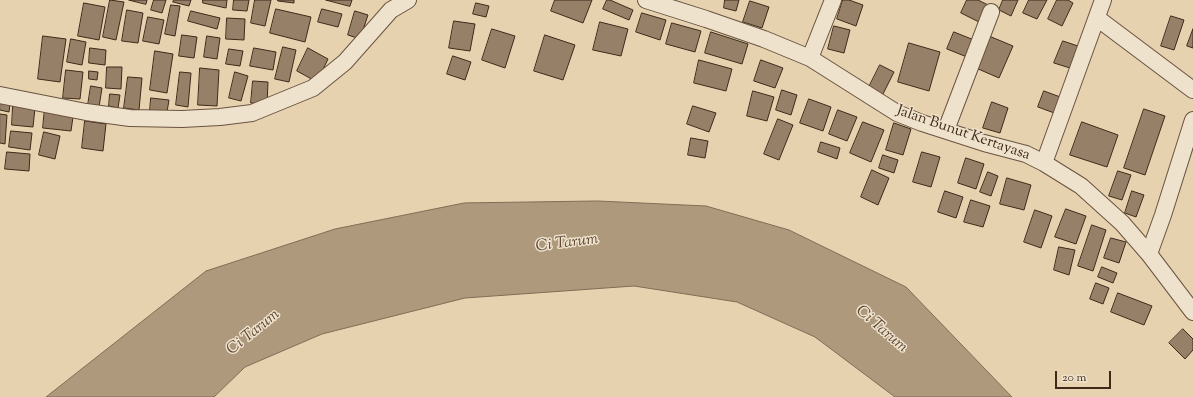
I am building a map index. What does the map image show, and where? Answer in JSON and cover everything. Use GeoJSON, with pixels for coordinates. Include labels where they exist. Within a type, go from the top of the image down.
{"type":"FeatureCollection","features":[{"type":"Feature","properties":{"kind":"street"},"geometry":{"type":"LineString","coordinates":[[0,95],[86,112],[130,118],[182,119],[220,117],[252,113],[313,88],[345,62],[391,10],[408,0]]}},
{"type":"Feature","properties":{"kind":"street","name":"Jalan Bunut Kertayasa"},"geometry":{"type":"LineString","coordinates":[[646,0],[666,3],[764,39],[810,58],[896,113],[984,143],[1026,154],[1044,163],[1082,186],[1122,223],[1149,254],[1193,312]]}},
{"type":"Feature","properties":{"kind":"street"},"geometry":{"type":"LineString","coordinates":[[810,58],[833,0]]}},
{"type":"Feature","properties":{"kind":"street"},"geometry":{"type":"LineString","coordinates":[[1044,163],[1103,0]]}},
{"type":"Feature","properties":{"kind":"street"},"geometry":{"type":"LineString","coordinates":[[946,130],[991,12]]}},
{"type":"Feature","properties":{"kind":"street"},"geometry":{"type":"LineString","coordinates":[[1097,18],[1193,90]]}},
{"type":"Feature","properties":{"kind":"street"},"geometry":{"type":"LineString","coordinates":[[1149,254],[1193,120]]}},
{"type":"Feature","properties":{"kind":"water","name":"Ci Tarum"},"geometry":{"type":"Polygon","coordinates":[[[598,201],[706,206],[789,230],[906,287],[1012,397],[895,397],[815,337],[737,302],[634,286],[465,298],[322,334],[245,367],[214,397],[46,397],[206,271],[335,229],[464,203],[598,201]]]}},
{"type":"Feature","properties":{"kind":"building"},"geometry":{"type":"Polygon","coordinates":[[[110,0],[124,2],[116,40],[103,37],[110,0]]]}},
{"type":"Feature","properties":{"kind":"building"},"geometry":{"type":"Polygon","coordinates":[[[129,0],[147,0],[146,4],[129,0]]]}},
{"type":"Feature","properties":{"kind":"building"},"geometry":{"type":"Polygon","coordinates":[[[154,0],[166,0],[162,13],[151,10],[154,0]]]}},
{"type":"Feature","properties":{"kind":"building"},"geometry":{"type":"Polygon","coordinates":[[[174,0],[191,0],[189,6],[173,2],[174,0]]]}},
{"type":"Feature","properties":{"kind":"building"},"geometry":{"type":"Polygon","coordinates":[[[203,0],[227,0],[226,8],[203,3],[203,0]]]}},
{"type":"Feature","properties":{"kind":"building"},"geometry":{"type":"Polygon","coordinates":[[[234,0],[249,0],[247,11],[233,10],[234,0]]]}},
{"type":"Feature","properties":{"kind":"building"},"geometry":{"type":"Polygon","coordinates":[[[255,0],[271,0],[265,26],[251,23],[255,0]]]}},
{"type":"Feature","properties":{"kind":"building"},"geometry":{"type":"Polygon","coordinates":[[[294,0],[294,3],[278,1],[294,0]]]}},
{"type":"Feature","properties":{"kind":"building"},"geometry":{"type":"Polygon","coordinates":[[[326,0],[352,0],[350,6],[326,0]]]}},
{"type":"Feature","properties":{"kind":"building"},"geometry":{"type":"Polygon","coordinates":[[[555,0],[592,0],[583,23],[551,11],[555,0]]]}},
{"type":"Feature","properties":{"kind":"building"},"geometry":{"type":"Polygon","coordinates":[[[607,0],[633,10],[629,20],[603,9],[607,0]]]}},
{"type":"Feature","properties":{"kind":"building"},"geometry":{"type":"Polygon","coordinates":[[[725,0],[739,0],[736,11],[724,8],[725,0]]]}},
{"type":"Feature","properties":{"kind":"building"},"geometry":{"type":"Polygon","coordinates":[[[843,0],[849,0],[863,5],[856,26],[837,19],[843,0]]]}},
{"type":"Feature","properties":{"kind":"building"},"geometry":{"type":"Polygon","coordinates":[[[967,0],[978,0],[992,7],[983,24],[961,13],[967,0]]]}},
{"type":"Feature","properties":{"kind":"building"},"geometry":{"type":"Polygon","coordinates":[[[1003,0],[1018,0],[1011,16],[999,10],[1003,0]]]}},
{"type":"Feature","properties":{"kind":"building"},"geometry":{"type":"Polygon","coordinates":[[[1029,0],[1047,0],[1037,19],[1023,13],[1029,0]]]}},
{"type":"Feature","properties":{"kind":"building"},"geometry":{"type":"Polygon","coordinates":[[[1057,0],[1068,0],[1073,3],[1062,26],[1048,19],[1057,0]]]}},
{"type":"Feature","properties":{"kind":"building"},"geometry":{"type":"Polygon","coordinates":[[[750,1],[769,7],[762,28],[743,22],[750,1]]]}},
{"type":"Feature","properties":{"kind":"building"},"geometry":{"type":"Polygon","coordinates":[[[84,3],[105,7],[99,40],[78,36],[84,3]]]}},
{"type":"Feature","properties":{"kind":"building"},"geometry":{"type":"Polygon","coordinates":[[[476,3],[489,6],[486,17],[473,14],[476,3]]]}},
{"type":"Feature","properties":{"kind":"building"},"geometry":{"type":"Polygon","coordinates":[[[171,5],[180,6],[175,36],[165,34],[171,5]]]}},
{"type":"Feature","properties":{"kind":"building"},"geometry":{"type":"Polygon","coordinates":[[[276,9],[311,17],[305,42],[270,33],[276,9]]]}},
{"type":"Feature","properties":{"kind":"building"},"geometry":{"type":"Polygon","coordinates":[[[322,9],[342,14],[338,27],[318,22],[322,9]]]}},
{"type":"Feature","properties":{"kind":"building"},"geometry":{"type":"Polygon","coordinates":[[[127,10],[143,13],[138,43],[122,41],[127,10]]]}},
{"type":"Feature","properties":{"kind":"building"},"geometry":{"type":"Polygon","coordinates":[[[191,11],[220,18],[217,29],[188,21],[191,11]]]}},
{"type":"Feature","properties":{"kind":"building"},"geometry":{"type":"Polygon","coordinates":[[[355,11],[368,15],[360,39],[348,35],[355,11]]]}},
{"type":"Feature","properties":{"kind":"building"},"geometry":{"type":"Polygon","coordinates":[[[642,13],[666,20],[660,40],[636,32],[642,13]]]}},
{"type":"Feature","properties":{"kind":"building"},"geometry":{"type":"Polygon","coordinates":[[[1171,16],[1184,20],[1174,50],[1161,46],[1171,16]]]}},
{"type":"Feature","properties":{"kind":"building"},"geometry":{"type":"Polygon","coordinates":[[[148,17],[164,20],[159,44],[143,41],[148,17]]]}},
{"type":"Feature","properties":{"kind":"building"},"geometry":{"type":"Polygon","coordinates":[[[227,18],[245,19],[244,40],[226,39],[227,18]]]}},
{"type":"Feature","properties":{"kind":"building"},"geometry":{"type":"Polygon","coordinates":[[[454,21],[475,24],[470,51],[449,48],[454,21]]]}},
{"type":"Feature","properties":{"kind":"building"},"geometry":{"type":"Polygon","coordinates":[[[600,22],[628,29],[621,56],[593,50],[600,22]]]}},
{"type":"Feature","properties":{"kind":"building"},"geometry":{"type":"Polygon","coordinates":[[[672,23],[701,31],[695,52],[666,44],[672,23]]]}},
{"type":"Feature","properties":{"kind":"building"},"geometry":{"type":"Polygon","coordinates":[[[834,26],[850,30],[844,53],[828,49],[834,26]]]}},
{"type":"Feature","properties":{"kind":"building"},"geometry":{"type":"Polygon","coordinates":[[[492,29],[515,36],[505,68],[482,60],[492,29]]]}},
{"type":"Feature","properties":{"kind":"building"},"geometry":{"type":"Polygon","coordinates":[[[1193,29],[1193,48],[1187,46],[1193,29]]]}},
{"type":"Feature","properties":{"kind":"building"},"geometry":{"type":"Polygon","coordinates":[[[711,32],[748,44],[742,64],[705,53],[711,32]]]}},
{"type":"Feature","properties":{"kind":"building"},"geometry":{"type":"Polygon","coordinates":[[[954,32],[974,40],[967,57],[947,49],[954,32]]]}},
{"type":"Feature","properties":{"kind":"building"},"geometry":{"type":"Polygon","coordinates":[[[182,35],[197,37],[194,58],[179,56],[182,35]]]}},
{"type":"Feature","properties":{"kind":"building"},"geometry":{"type":"Polygon","coordinates":[[[545,35],[575,45],[563,80],[534,71],[545,35]]]}},
{"type":"Feature","properties":{"kind":"building"},"geometry":{"type":"Polygon","coordinates":[[[43,36],[66,39],[60,82],[38,79],[43,36]]]}},
{"type":"Feature","properties":{"kind":"building"},"geometry":{"type":"Polygon","coordinates":[[[207,36],[220,38],[217,59],[204,57],[207,36]]]}},
{"type":"Feature","properties":{"kind":"building"},"geometry":{"type":"Polygon","coordinates":[[[989,36],[1013,46],[999,78],[976,68],[989,36]]]}},
{"type":"Feature","properties":{"kind":"building"},"geometry":{"type":"Polygon","coordinates":[[[71,39],[86,42],[82,65],[67,62],[71,39]]]}},
{"type":"Feature","properties":{"kind":"building"},"geometry":{"type":"Polygon","coordinates":[[[1063,41],[1078,46],[1070,68],[1054,63],[1063,41]]]}},
{"type":"Feature","properties":{"kind":"building"},"geometry":{"type":"Polygon","coordinates":[[[909,43],[940,52],[929,91],[898,82],[909,43]]]}},
{"type":"Feature","properties":{"kind":"building"},"geometry":{"type":"Polygon","coordinates":[[[283,47],[296,50],[289,82],[275,79],[283,47]]]}},
{"type":"Feature","properties":{"kind":"building"},"geometry":{"type":"Polygon","coordinates":[[[90,48],[106,50],[105,65],[89,63],[90,48]]]}},
{"type":"Feature","properties":{"kind":"building"},"geometry":{"type":"Polygon","coordinates":[[[254,48],[276,52],[273,70],[250,66],[254,48]]]}},
{"type":"Feature","properties":{"kind":"building"},"geometry":{"type":"Polygon","coordinates":[[[308,48],[328,59],[317,82],[297,71],[308,48]]]}},
{"type":"Feature","properties":{"kind":"building"},"geometry":{"type":"Polygon","coordinates":[[[229,49],[243,51],[240,66],[226,64],[229,49]]]}},
{"type":"Feature","properties":{"kind":"building"},"geometry":{"type":"Polygon","coordinates":[[[155,51],[173,54],[167,93],[150,90],[155,51]]]}},
{"type":"Feature","properties":{"kind":"building"},"geometry":{"type":"Polygon","coordinates":[[[453,56],[471,62],[465,80],[447,74],[453,56]]]}},
{"type":"Feature","properties":{"kind":"building"},"geometry":{"type":"Polygon","coordinates":[[[699,60],[732,69],[726,91],[694,83],[699,60]]]}},
{"type":"Feature","properties":{"kind":"building"},"geometry":{"type":"Polygon","coordinates":[[[761,60],[783,68],[775,88],[754,81],[761,60]]]}},
{"type":"Feature","properties":{"kind":"building"},"geometry":{"type":"Polygon","coordinates":[[[880,65],[894,72],[881,98],[867,91],[880,65]]]}},
{"type":"Feature","properties":{"kind":"building"},"geometry":{"type":"Polygon","coordinates":[[[107,67],[122,67],[121,89],[106,88],[107,67]]]}},
{"type":"Feature","properties":{"kind":"building"},"geometry":{"type":"Polygon","coordinates":[[[200,68],[219,70],[217,106],[198,105],[200,68]]]}},
{"type":"Feature","properties":{"kind":"building"},"geometry":{"type":"Polygon","coordinates":[[[66,70],[83,72],[80,99],[63,98],[66,70]]]}},
{"type":"Feature","properties":{"kind":"building"},"geometry":{"type":"Polygon","coordinates":[[[89,71],[98,72],[97,80],[89,79],[89,71]]]}},
{"type":"Feature","properties":{"kind":"building"},"geometry":{"type":"Polygon","coordinates":[[[180,72],[191,73],[188,107],[176,105],[180,72]]]}},
{"type":"Feature","properties":{"kind":"building"},"geometry":{"type":"Polygon","coordinates":[[[235,72],[248,76],[241,101],[229,98],[235,72]]]}},
{"type":"Feature","properties":{"kind":"building"},"geometry":{"type":"Polygon","coordinates":[[[128,77],[142,78],[139,110],[124,108],[128,77]]]}},
{"type":"Feature","properties":{"kind":"building"},"geometry":{"type":"Polygon","coordinates":[[[253,81],[268,82],[267,104],[251,103],[253,81]]]}},
{"type":"Feature","properties":{"kind":"building"},"geometry":{"type":"Polygon","coordinates":[[[91,86],[102,88],[99,107],[88,105],[91,86]]]}},
{"type":"Feature","properties":{"kind":"building"},"geometry":{"type":"Polygon","coordinates":[[[782,90],[797,95],[791,115],[776,110],[782,90]]]}},
{"type":"Feature","properties":{"kind":"building"},"geometry":{"type":"Polygon","coordinates":[[[753,91],[774,97],[767,121],[747,116],[753,91]]]}},
{"type":"Feature","properties":{"kind":"building"},"geometry":{"type":"Polygon","coordinates":[[[1044,91],[1063,98],[1057,114],[1038,107],[1044,91]]]}},
{"type":"Feature","properties":{"kind":"building"},"geometry":{"type":"Polygon","coordinates":[[[110,94],[120,95],[118,108],[109,106],[110,94]]]}},
{"type":"Feature","properties":{"kind":"building"},"geometry":{"type":"Polygon","coordinates":[[[151,98],[169,100],[167,112],[150,111],[151,98]]]}},
{"type":"Feature","properties":{"kind":"building"},"geometry":{"type":"Polygon","coordinates":[[[809,99],[831,107],[823,131],[800,123],[809,99]]]}},
{"type":"Feature","properties":{"kind":"building"},"geometry":{"type":"Polygon","coordinates":[[[0,102],[10,104],[9,112],[0,110],[0,102]]]}},
{"type":"Feature","properties":{"kind":"building"},"geometry":{"type":"Polygon","coordinates":[[[992,102],[1008,108],[1000,133],[983,128],[992,102]]]}},
{"type":"Feature","properties":{"kind":"building"},"geometry":{"type":"Polygon","coordinates":[[[13,106],[35,108],[33,127],[12,125],[13,106]]]}},
{"type":"Feature","properties":{"kind":"building"},"geometry":{"type":"Polygon","coordinates":[[[693,106],[716,113],[709,132],[687,124],[693,106]]]}},
{"type":"Feature","properties":{"kind":"building"},"geometry":{"type":"Polygon","coordinates":[[[45,107],[74,110],[71,131],[43,128],[45,107]]]}},
{"type":"Feature","properties":{"kind":"building"},"geometry":{"type":"Polygon","coordinates":[[[1144,109],[1165,116],[1145,175],[1124,168],[1144,109]]]}},
{"type":"Feature","properties":{"kind":"building"},"geometry":{"type":"Polygon","coordinates":[[[838,110],[857,117],[847,141],[829,134],[838,110]]]}},
{"type":"Feature","properties":{"kind":"building"},"geometry":{"type":"Polygon","coordinates":[[[0,114],[7,115],[5,144],[0,143],[0,114]]]}},
{"type":"Feature","properties":{"kind":"building"},"geometry":{"type":"Polygon","coordinates":[[[778,119],[793,125],[779,160],[764,154],[778,119]]]}},
{"type":"Feature","properties":{"kind":"building"},"geometry":{"type":"Polygon","coordinates":[[[85,121],[106,124],[103,151],[82,148],[85,121]]]}},
{"type":"Feature","properties":{"kind":"building"},"geometry":{"type":"Polygon","coordinates":[[[863,122],[884,130],[871,162],[850,153],[863,122]]]}},
{"type":"Feature","properties":{"kind":"building"},"geometry":{"type":"Polygon","coordinates":[[[1082,122],[1118,135],[1107,167],[1070,155],[1082,122]]]}},
{"type":"Feature","properties":{"kind":"building"},"geometry":{"type":"Polygon","coordinates":[[[894,123],[911,129],[903,155],[886,150],[894,123]]]}},
{"type":"Feature","properties":{"kind":"building"},"geometry":{"type":"Polygon","coordinates":[[[11,131],[32,133],[30,150],[9,147],[11,131]]]}},
{"type":"Feature","properties":{"kind":"building"},"geometry":{"type":"Polygon","coordinates":[[[44,132],[60,136],[55,159],[39,155],[44,132]]]}},
{"type":"Feature","properties":{"kind":"building"},"geometry":{"type":"Polygon","coordinates":[[[691,138],[708,141],[705,158],[688,155],[691,138]]]}},
{"type":"Feature","properties":{"kind":"building"},"geometry":{"type":"Polygon","coordinates":[[[821,142],[840,148],[837,159],[818,152],[821,142]]]}},
{"type":"Feature","properties":{"kind":"building"},"geometry":{"type":"Polygon","coordinates":[[[7,152],[30,154],[29,171],[5,169],[7,152]]]}},
{"type":"Feature","properties":{"kind":"building"},"geometry":{"type":"Polygon","coordinates":[[[922,152],[940,157],[931,187],[913,182],[922,152]]]}},
{"type":"Feature","properties":{"kind":"building"},"geometry":{"type":"Polygon","coordinates":[[[883,155],[898,160],[894,173],[879,168],[883,155]]]}},
{"type":"Feature","properties":{"kind":"building"},"geometry":{"type":"Polygon","coordinates":[[[966,158],[984,164],[976,189],[958,183],[966,158]]]}},
{"type":"Feature","properties":{"kind":"building"},"geometry":{"type":"Polygon","coordinates":[[[872,170],[889,178],[878,205],[861,197],[872,170]]]}},
{"type":"Feature","properties":{"kind":"building"},"geometry":{"type":"Polygon","coordinates":[[[1118,171],[1131,175],[1122,200],[1109,196],[1118,171]]]}},
{"type":"Feature","properties":{"kind":"building"},"geometry":{"type":"Polygon","coordinates":[[[988,172],[998,176],[991,196],[980,192],[988,172]]]}},
{"type":"Feature","properties":{"kind":"building"},"geometry":{"type":"Polygon","coordinates":[[[1007,178],[1031,185],[1024,210],[1000,204],[1007,178]]]}},
{"type":"Feature","properties":{"kind":"building"},"geometry":{"type":"Polygon","coordinates":[[[945,191],[963,197],[956,218],[938,212],[945,191]]]}},
{"type":"Feature","properties":{"kind":"building"},"geometry":{"type":"Polygon","coordinates":[[[1132,191],[1144,195],[1136,217],[1125,213],[1132,191]]]}},
{"type":"Feature","properties":{"kind":"building"},"geometry":{"type":"Polygon","coordinates":[[[971,200],[990,206],[983,227],[964,222],[971,200]]]}},
{"type":"Feature","properties":{"kind":"building"},"geometry":{"type":"Polygon","coordinates":[[[1066,209],[1086,216],[1076,244],[1055,237],[1066,209]]]}},
{"type":"Feature","properties":{"kind":"building"},"geometry":{"type":"Polygon","coordinates":[[[1035,210],[1052,216],[1041,248],[1024,242],[1035,210]]]}},
{"type":"Feature","properties":{"kind":"building"},"geometry":{"type":"Polygon","coordinates":[[[1092,225],[1106,230],[1093,271],[1078,266],[1092,225]]]}},
{"type":"Feature","properties":{"kind":"building"},"geometry":{"type":"Polygon","coordinates":[[[1111,238],[1126,242],[1119,263],[1104,258],[1111,238]]]}},
{"type":"Feature","properties":{"kind":"building"},"geometry":{"type":"Polygon","coordinates":[[[1059,247],[1075,250],[1069,275],[1054,270],[1059,247]]]}},
{"type":"Feature","properties":{"kind":"building"},"geometry":{"type":"Polygon","coordinates":[[[1102,267],[1117,273],[1113,283],[1098,277],[1102,267]]]}},
{"type":"Feature","properties":{"kind":"building"},"geometry":{"type":"Polygon","coordinates":[[[1096,283],[1109,288],[1103,304],[1090,299],[1096,283]]]}},
{"type":"Feature","properties":{"kind":"building"},"geometry":{"type":"Polygon","coordinates":[[[1118,293],[1152,306],[1144,325],[1111,312],[1118,293]]]}},
{"type":"Feature","properties":{"kind":"building"},"geometry":{"type":"Polygon","coordinates":[[[1183,329],[1193,339],[1193,350],[1185,359],[1169,343],[1183,329]]]}}]}
